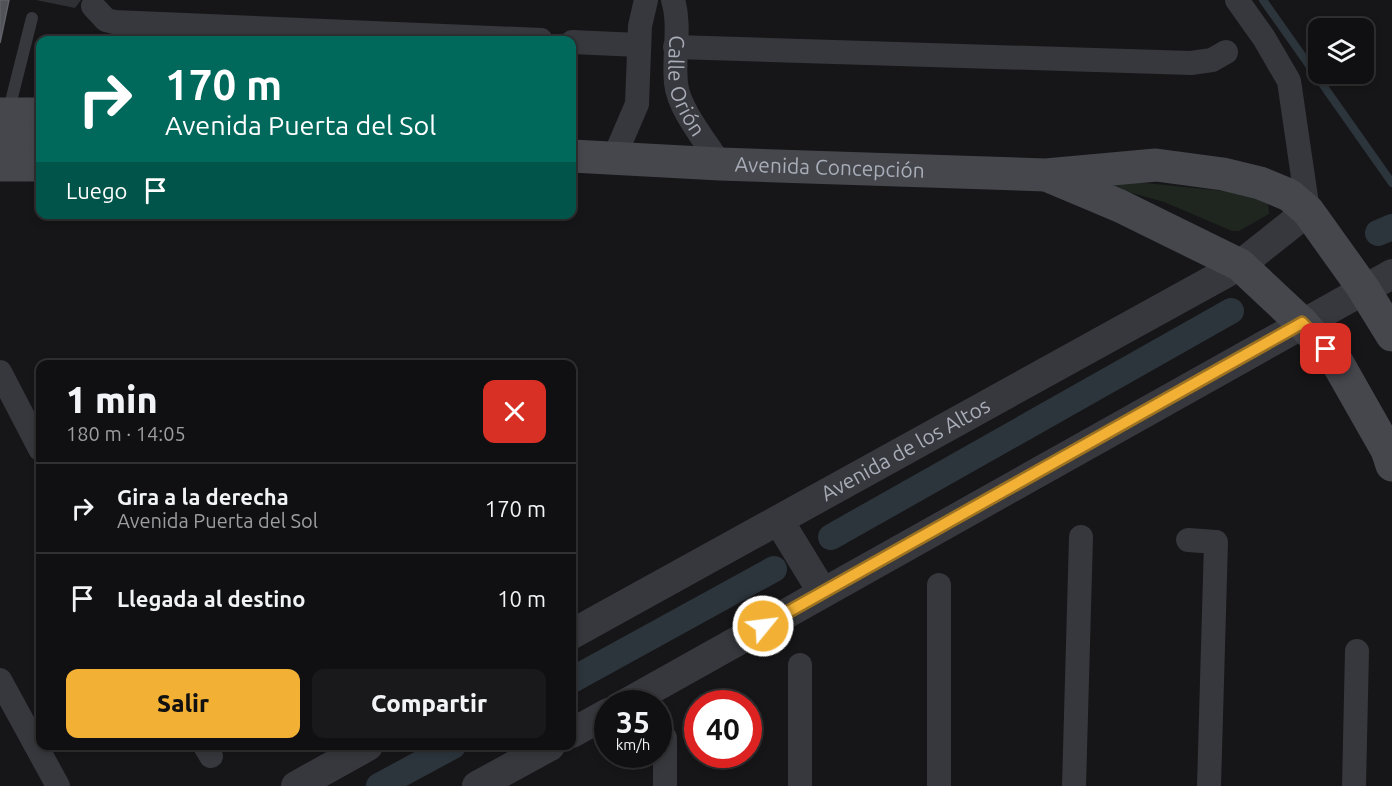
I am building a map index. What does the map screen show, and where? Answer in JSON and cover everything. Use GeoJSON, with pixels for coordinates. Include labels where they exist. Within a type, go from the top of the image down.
{"type":"FeatureCollection","features":[{"type":"Feature","properties":{"kind":"main road"},"geometry":{"type":"LineString","coordinates":[[3,123],[36,115]]}},
{"type":"Feature","properties":{"kind":"main road"},"geometry":{"type":"LineString","coordinates":[[3,123],[36,138]]}},
{"type":"Feature","properties":{"kind":"main road","name":"Avenida Concepción"},"geometry":{"type":"LineString","coordinates":[[576,158],[1046,175],[1156,165],[1223,174],[1260,183],[1289,195],[1308,212],[1363,288],[1392,335]]}},
{"type":"Feature","properties":{"kind":"main road"},"geometry":{"type":"LineString","coordinates":[[0,165],[36,165]]}},
{"type":"Feature","properties":{"kind":"main road","name":"Avenida Concepción"},"geometry":{"type":"LineString","coordinates":[[1046,175],[1120,206],[1240,265],[1302,323],[1337,362],[1387,450],[1392,465]]}},
{"type":"Feature","properties":{"kind":"street","name":"Calle Orión"},"geometry":{"type":"LineString","coordinates":[[613,160],[637,104],[640,73],[639,45],[645,0]]}},
{"type":"Feature","properties":{"kind":"street","name":"Calle Orión"},"geometry":{"type":"LineString","coordinates":[[673,0],[676,25],[676,85],[679,100],[720,164]]}},
{"type":"Feature","properties":{"kind":"street"},"geometry":{"type":"LineString","coordinates":[[1237,0],[1264,38],[1288,81],[1308,212]]}},
{"type":"Feature","properties":{"kind":"street"},"geometry":{"type":"LineString","coordinates":[[93,6],[106,20],[114,22],[446,36]]}},
{"type":"Feature","properties":{"kind":"street"},"geometry":{"type":"LineString","coordinates":[[576,42],[639,45]]}},
{"type":"Feature","properties":{"kind":"street"},"geometry":{"type":"LineString","coordinates":[[675,47],[1191,63],[1202,63],[1226,52]]}},
{"type":"Feature","properties":{"kind":"street","name":"Avenida de los Altos"},"geometry":{"type":"LineString","coordinates":[[576,632],[1240,265],[1308,212]]}},
{"type":"Feature","properties":{"kind":"street"},"geometry":{"type":"LineString","coordinates":[[650,690],[1363,288],[1392,274]]}},
{"type":"Feature","properties":{"kind":"street"},"geometry":{"type":"LineString","coordinates":[[5,368],[36,440]]}},
{"type":"Feature","properties":{"kind":"street"},"geometry":{"type":"LineString","coordinates":[[779,521],[823,592]]}},
{"type":"Feature","properties":{"kind":"street"},"geometry":{"type":"LineString","coordinates":[[1074,786],[1081,537]]}},
{"type":"Feature","properties":{"kind":"street"},"geometry":{"type":"LineString","coordinates":[[1188,540],[1216,542],[1209,786]]}},
{"type":"Feature","properties":{"kind":"street"},"geometry":{"type":"LineString","coordinates":[[939,585],[939,786]]}},
{"type":"Feature","properties":{"kind":"street"},"geometry":{"type":"LineString","coordinates":[[1354,786],[1357,651]]}},
{"type":"Feature","properties":{"kind":"street"},"geometry":{"type":"LineString","coordinates":[[800,665],[800,786]]}},
{"type":"Feature","properties":{"kind":"street"},"geometry":{"type":"LineString","coordinates":[[0,680],[36,746]]}},
{"type":"Feature","properties":{"kind":"street"},"geometry":{"type":"LineString","coordinates":[[576,731],[594,721]]}},
{"type":"Feature","properties":{"kind":"street"},"geometry":{"type":"LineString","coordinates":[[38,750],[58,786]]}},
{"type":"Feature","properties":{"kind":"street"},"geometry":{"type":"LineString","coordinates":[[296,786],[361,750]]}},
{"type":"Feature","properties":{"kind":"street"},"geometry":{"type":"LineString","coordinates":[[477,786],[543,750]]}},
{"type":"Feature","properties":{"kind":"street"},"geometry":{"type":"LineString","coordinates":[[665,768],[665,786]]}},
{"type":"Feature","properties":{"kind":"lane"},"geometry":{"type":"LineString","coordinates":[[3,123],[32,18]]}},
{"type":"Feature","properties":{"kind":"shaded area"},"geometry":{"type":"Polygon","coordinates":[[[1126,181],[1244,193],[1268,203],[1269,214],[1239,231],[1232,231],[1164,202],[1114,188],[1115,182],[1126,181]]]}},
{"type":"Feature","properties":{"kind":"building"},"geometry":{"type":"Polygon","coordinates":[[[0,0],[9,0],[0,43],[0,0]]]}},
{"type":"Feature","properties":{"kind":"waterway"},"geometry":{"type":"LineString","coordinates":[[1263,0],[1392,183]]}},
{"type":"Feature","properties":{"kind":"waterway"},"geometry":{"type":"LineString","coordinates":[[1378,233],[1392,227]]}},
{"type":"Feature","properties":{"kind":"waterway"},"geometry":{"type":"LineString","coordinates":[[831,537],[1231,311]]}},
{"type":"Feature","properties":{"kind":"waterway"},"geometry":{"type":"LineString","coordinates":[[576,678],[774,569]]}},
{"type":"Feature","properties":{"kind":"waterway"},"geometry":{"type":"LineString","coordinates":[[379,786],[446,750]]}},
{"type":"Feature","properties":{"kind":"route"},"geometry":{"type":"LineString","coordinates":[[763,626],[1302,323],[1326,349]]}}]}
